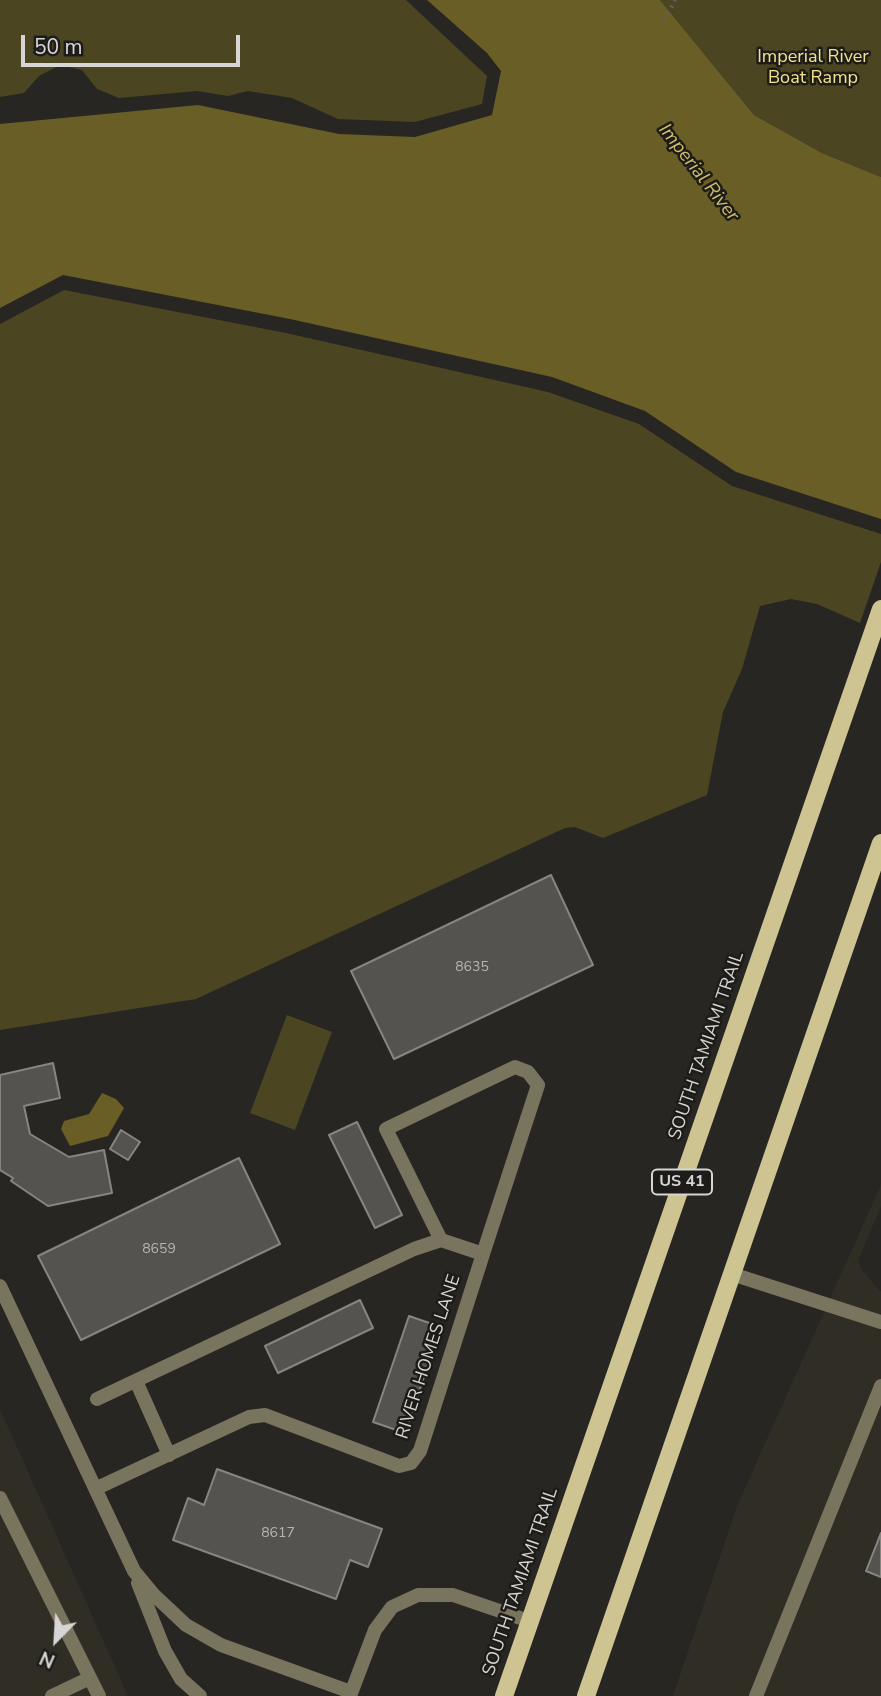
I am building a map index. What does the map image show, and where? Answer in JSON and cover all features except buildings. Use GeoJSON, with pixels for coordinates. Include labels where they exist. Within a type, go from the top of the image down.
{"type":"FeatureCollection","features":[{"type":"Feature","properties":{"kind":"main road","name":"SOUTH TAMIAMI TRAIL"},"geometry":{"type":"LineString","coordinates":[[503,1696],[881,608]]}},
{"type":"Feature","properties":{"kind":"main road"},"geometry":{"type":"LineString","coordinates":[[586,1696],[881,843]]}},
{"type":"Feature","properties":{"kind":"street","name":"RIVER HOMES LANE"},"geometry":{"type":"LineString","coordinates":[[97,1488],[250,1417],[265,1415],[400,1466],[411,1463],[420,1451],[538,1085],[528,1072],[515,1066],[386,1129],[441,1240]]}},
{"type":"Feature","properties":{"kind":"street"},"geometry":{"type":"LineString","coordinates":[[97,1399],[414,1249],[441,1240],[483,1254]]}},
{"type":"Feature","properties":{"kind":"street"},"geometry":{"type":"LineString","coordinates":[[733,1273],[881,1322]]}},
{"type":"Feature","properties":{"kind":"street"},"geometry":{"type":"LineString","coordinates":[[0,1286],[97,1488],[134,1571],[165,1651],[181,1679],[200,1696]]}},
{"type":"Feature","properties":{"kind":"street"},"geometry":{"type":"LineString","coordinates":[[136,1381],[169,1455]]}},
{"type":"Feature","properties":{"kind":"street"},"geometry":{"type":"LineString","coordinates":[[756,1696],[881,1386]]}},
{"type":"Feature","properties":{"kind":"street"},"geometry":{"type":"LineString","coordinates":[[0,1498],[99,1696]]}},
{"type":"Feature","properties":{"kind":"street"},"geometry":{"type":"LineString","coordinates":[[134,1571],[187,1625],[221,1645],[350,1694],[375,1630],[392,1607],[418,1595],[453,1595],[529,1622]]}},
{"type":"Feature","properties":{"kind":"street"},"geometry":{"type":"LineString","coordinates":[[52,1696],[90,1678]]}},
{"type":"Feature","properties":{"kind":"path"},"geometry":{"type":"LineString","coordinates":[[665,20],[674,0]]}},
{"type":"Feature","properties":{"kind":"shaded area"},"geometry":{"type":"Polygon","coordinates":[[[881,1185],[881,1206],[858,1261],[861,1269],[881,1292],[881,1696],[673,1696],[737,1506],[881,1185]]]}},
{"type":"Feature","properties":{"kind":"shaded area"},"geometry":{"type":"Polygon","coordinates":[[[0,1409],[128,1696],[0,1696],[0,1409]]]}},
{"type":"Feature","properties":{"kind":"green space"},"geometry":{"type":"Polygon","coordinates":[[[0,0],[406,0],[487,76],[482,104],[415,122],[338,119],[292,98],[248,91],[228,96],[197,91],[119,98],[97,89],[82,70],[60,65],[39,76],[24,93],[0,97],[0,0]]]}},
{"type":"Feature","properties":{"kind":"green space","name":"Imperial River Boat Ramp"},"geometry":{"type":"Polygon","coordinates":[[[660,0],[881,0],[881,177],[822,153],[754,115],[660,0]]]}},
{"type":"Feature","properties":{"kind":"green space"},"geometry":{"type":"Polygon","coordinates":[[[64,290],[286,333],[548,392],[639,424],[732,486],[881,534],[881,562],[860,623],[817,604],[791,599],[760,606],[742,669],[723,712],[707,795],[603,838],[575,827],[565,828],[196,999],[0,1030],[0,324],[64,290]]]}},
{"type":"Feature","properties":{"kind":"green space"},"geometry":{"type":"Polygon","coordinates":[[[287,1015],[332,1032],[295,1130],[250,1113],[287,1015]]]}},
{"type":"Feature","properties":{"kind":"water","name":"Imperial River"},"geometry":{"type":"Polygon","coordinates":[[[427,0],[660,0],[754,115],[822,153],[881,177],[881,519],[736,472],[645,411],[552,377],[290,319],[63,275],[0,308],[0,124],[198,105],[339,134],[415,137],[492,115],[501,71],[487,53],[427,0]]]}},
{"type":"Feature","properties":{"kind":"water"},"geometry":{"type":"Polygon","coordinates":[[[102,1093],[116,1099],[124,1108],[108,1136],[70,1146],[61,1129],[64,1121],[89,1114],[102,1093]]]}}]}
